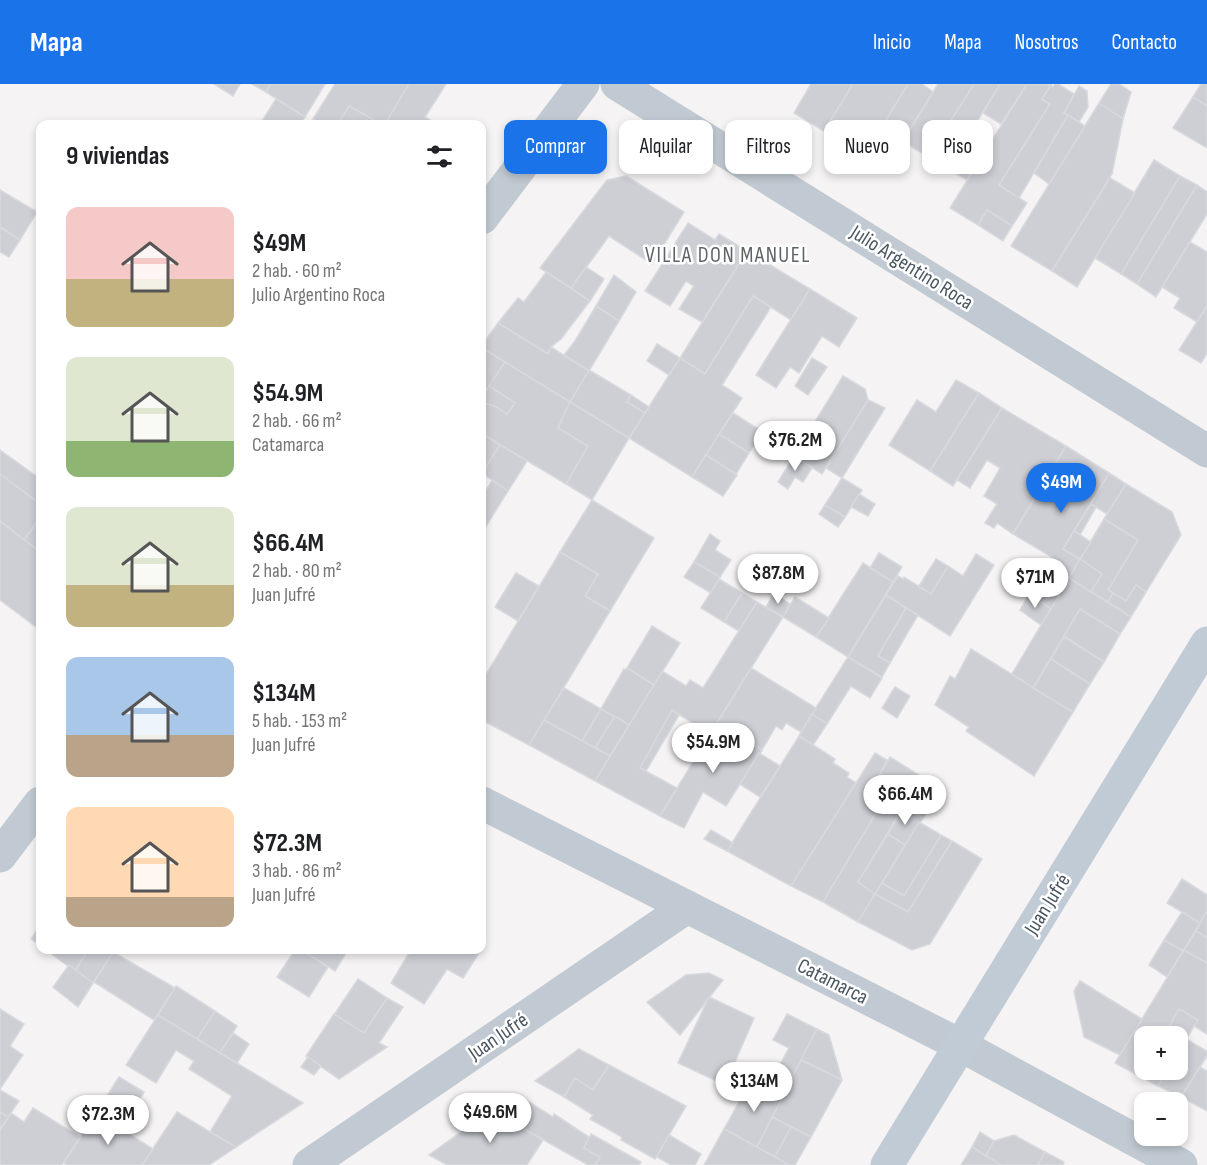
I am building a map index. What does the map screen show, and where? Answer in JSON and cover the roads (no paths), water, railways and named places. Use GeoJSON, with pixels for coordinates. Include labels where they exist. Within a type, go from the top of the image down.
{"type":"FeatureCollection","features":[{"type":"Feature","properties":{"kind":"street"},"geometry":{"type":"LineString","coordinates":[[486,213],[583,84]]}},
{"type":"Feature","properties":{"kind":"street","name":"Julio Argentino Roca"},"geometry":{"type":"LineString","coordinates":[[617,84],[1207,451]]}},
{"type":"Feature","properties":{"kind":"street","name":"Juan Jufré"},"geometry":{"type":"LineString","coordinates":[[887,1165],[1207,643]]}},
{"type":"Feature","properties":{"kind":"street","name":"Catamarca"},"geometry":{"type":"LineString","coordinates":[[486,805],[960,1045],[1181,1165]]}},
{"type":"Feature","properties":{"kind":"street"},"geometry":{"type":"LineString","coordinates":[[0,856],[36,808]]}},
{"type":"Feature","properties":{"kind":"street","name":"Juan Jufré"},"geometry":{"type":"LineString","coordinates":[[309,1165],[687,907]]}},
{"type":"Feature","properties":{"kind":"district","name":"VILLA DON MANUEL"},"geometry":{"type":"Point","coordinates":[728,254]}}]}
